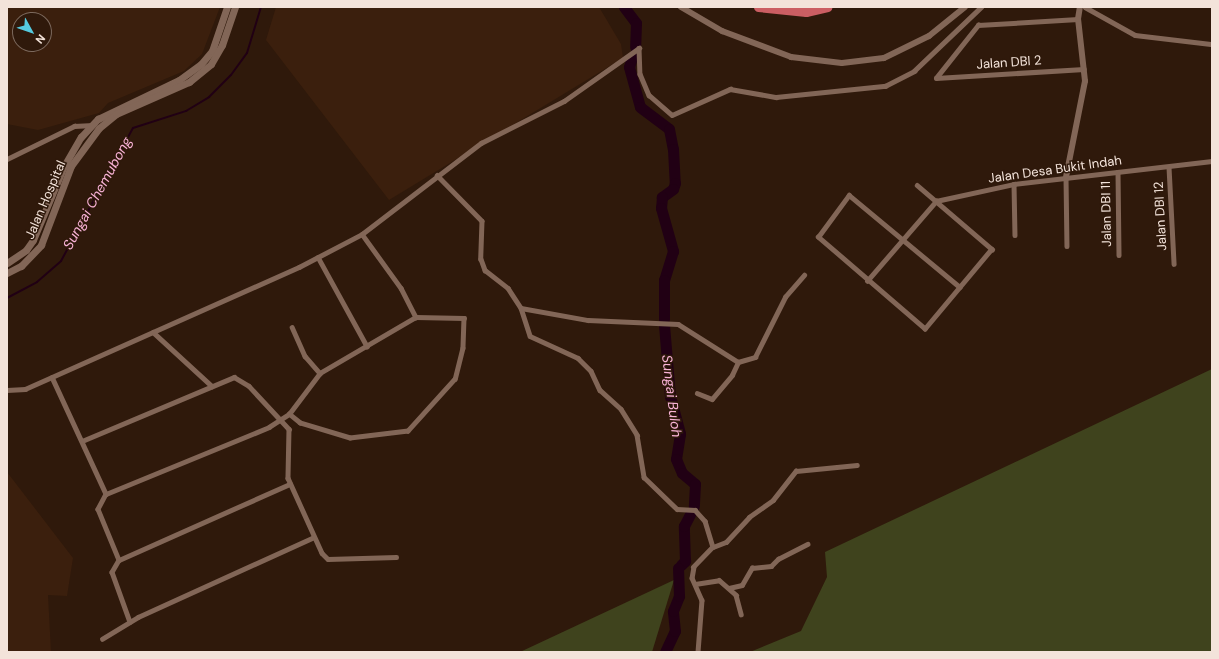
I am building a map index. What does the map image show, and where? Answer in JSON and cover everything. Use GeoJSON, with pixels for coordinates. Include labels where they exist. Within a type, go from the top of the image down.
{"type":"FeatureCollection","features":[{"type":"Feature","properties":{"kind":"highway"},"geometry":{"type":"LineString","coordinates":[[758,7],[806,12],[827,7]]}},
{"type":"Feature","properties":{"kind":"main road","name":"Jalan Hospital"},"geometry":{"type":"LineString","coordinates":[[7,263],[26,250],[33,240],[64,166],[96,126],[123,104],[179,80],[201,64],[212,51],[227,7]]}},
{"type":"Feature","properties":{"kind":"main road","name":"Jalan Hospital"},"geometry":{"type":"LineString","coordinates":[[7,273],[21,266],[41,245],[71,166],[96,126],[116,114],[189,82],[211,64],[222,45],[235,7]]}},
{"type":"Feature","properties":{"kind":"street"},"geometry":{"type":"LineString","coordinates":[[681,7],[722,31],[791,57],[842,62],[884,58],[929,36],[966,7]]}},
{"type":"Feature","properties":{"kind":"street"},"geometry":{"type":"LineString","coordinates":[[7,390],[25,389],[318,257],[362,234],[437,175],[481,143],[564,101],[639,48],[640,74],[649,95],[672,115],[730,89],[776,97],[885,86],[914,71],[981,7]]}},
{"type":"Feature","properties":{"kind":"street"},"geometry":{"type":"LineString","coordinates":[[1067,246],[1066,177],[1085,81],[1078,19],[1080,7]]}},
{"type":"Feature","properties":{"kind":"street"},"geometry":{"type":"LineString","coordinates":[[1085,7],[1134,35],[1212,44]]}},
{"type":"Feature","properties":{"kind":"street","name":"Jalan DBI 2"},"geometry":{"type":"LineString","coordinates":[[1078,19],[978,25],[936,78],[1084,69]]}},
{"type":"Feature","properties":{"kind":"street"},"geometry":{"type":"LineString","coordinates":[[7,159],[74,126],[96,126]]}},
{"type":"Feature","properties":{"kind":"street","name":"Jalan Desa Bukit Indah"},"geometry":{"type":"LineString","coordinates":[[936,201],[1014,184],[1212,161]]}},
{"type":"Feature","properties":{"kind":"street","name":"Jalan DBI 12"},"geometry":{"type":"LineString","coordinates":[[1169,167],[1174,264]]}},
{"type":"Feature","properties":{"kind":"street","name":"Jalan DBI 11"},"geometry":{"type":"LineString","coordinates":[[1118,172],[1119,255]]}},
{"type":"Feature","properties":{"kind":"street"},"geometry":{"type":"LineString","coordinates":[[437,175],[482,221],[481,259],[485,270],[508,288],[521,308],[530,336],[578,358],[591,371],[600,390],[621,409],[637,435],[644,477],[677,509],[695,510],[704,521],[713,547]]}},
{"type":"Feature","properties":{"kind":"street"},"geometry":{"type":"LineString","coordinates":[[1014,184],[1015,236]]}},
{"type":"Feature","properties":{"kind":"street"},"geometry":{"type":"LineString","coordinates":[[917,185],[992,249],[960,287],[925,328],[867,281],[818,237],[848,195],[960,287]]}},
{"type":"Feature","properties":{"kind":"street"},"geometry":{"type":"LineString","coordinates":[[867,281],[936,201]]}},
{"type":"Feature","properties":{"kind":"street"},"geometry":{"type":"LineString","coordinates":[[362,234],[401,288],[416,317]]}},
{"type":"Feature","properties":{"kind":"street"},"geometry":{"type":"LineString","coordinates":[[318,257],[367,346]]}},
{"type":"Feature","properties":{"kind":"street"},"geometry":{"type":"LineString","coordinates":[[521,308],[588,320],[678,324],[738,362],[755,357],[785,298],[804,275]]}},
{"type":"Feature","properties":{"kind":"street"},"geometry":{"type":"LineString","coordinates":[[119,560],[98,509],[106,494],[282,420],[289,414],[320,373],[416,317],[464,318],[463,348],[455,379],[408,431],[350,438],[300,423],[289,414]]}},
{"type":"Feature","properties":{"kind":"street"},"geometry":{"type":"LineString","coordinates":[[292,327],[305,356],[320,373]]}},
{"type":"Feature","properties":{"kind":"street"},"geometry":{"type":"LineString","coordinates":[[154,332],[212,386]]}},
{"type":"Feature","properties":{"kind":"street"},"geometry":{"type":"LineString","coordinates":[[697,393],[712,399],[732,375],[738,362]]}},
{"type":"Feature","properties":{"kind":"street"},"geometry":{"type":"LineString","coordinates":[[52,377],[106,494]]}},
{"type":"Feature","properties":{"kind":"street"},"geometry":{"type":"LineString","coordinates":[[82,441],[234,377],[249,386],[289,429],[290,484],[314,537],[328,559],[396,557]]}},
{"type":"Feature","properties":{"kind":"street"},"geometry":{"type":"LineString","coordinates":[[698,652],[702,600],[695,584],[694,567],[713,547],[726,542],[749,516],[772,500],[796,471],[857,465]]}},
{"type":"Feature","properties":{"kind":"street"},"geometry":{"type":"LineString","coordinates":[[130,622],[112,572],[119,560],[290,484]]}},
{"type":"Feature","properties":{"kind":"street"},"geometry":{"type":"LineString","coordinates":[[102,639],[130,622],[314,537]]}},
{"type":"Feature","properties":{"kind":"street"},"geometry":{"type":"LineString","coordinates":[[729,588],[742,585],[752,568],[771,566],[778,559],[807,544]]}},
{"type":"Feature","properties":{"kind":"street"},"geometry":{"type":"LineString","coordinates":[[695,584],[719,580],[736,595],[741,614]]}},
{"type":"Feature","properties":{"kind":"shaded area"},"geometry":{"type":"Polygon","coordinates":[[[7,7],[220,7],[202,54],[184,71],[108,103],[99,113],[38,130],[7,124],[7,7]]]}},
{"type":"Feature","properties":{"kind":"shaded area"},"geometry":{"type":"Polygon","coordinates":[[[276,7],[599,7],[621,44],[623,58],[389,200],[266,40],[276,7]]]}},
{"type":"Feature","properties":{"kind":"shaded area"},"geometry":{"type":"Polygon","coordinates":[[[7,472],[73,558],[67,596],[48,595],[51,652],[7,652],[7,472]]]}},
{"type":"Feature","properties":{"kind":"green space"},"geometry":{"type":"Polygon","coordinates":[[[1212,369],[1212,652],[750,652],[801,631],[827,577],[825,552],[1212,369]]]}},
{"type":"Feature","properties":{"kind":"green space"},"geometry":{"type":"Polygon","coordinates":[[[674,580],[652,652],[520,652],[674,580]]]}},
{"type":"Feature","properties":{"kind":"waterway","name":"Sungai Chemubong"},"geometry":{"type":"LineString","coordinates":[[7,298],[37,282],[61,261],[133,128],[186,111],[209,97],[231,75],[247,53],[261,7]]}},
{"type":"Feature","properties":{"kind":"waterway","name":"Sungai Buloh"},"geometry":{"type":"LineString","coordinates":[[624,7],[636,23],[635,47]]}},
{"type":"Feature","properties":{"kind":"waterway","name":"Sungai Buloh"},"geometry":{"type":"LineString","coordinates":[[632,57],[629,67],[640,107],[669,129],[673,149],[675,183],[673,189],[662,197],[661,208],[673,251],[664,280],[664,319]]}},
{"type":"Feature","properties":{"kind":"waterway","name":"Sungai Buloh"},"geometry":{"type":"LineString","coordinates":[[664,325],[670,396],[680,434],[676,459],[682,473],[695,484],[694,506]]}},
{"type":"Feature","properties":{"kind":"waterway","name":"Sungai Buloh"},"geometry":{"type":"LineString","coordinates":[[681,565],[685,561],[684,526],[690,514]]}},
{"type":"Feature","properties":{"kind":"waterway","name":"Sungai Buloh"},"geometry":{"type":"LineString","coordinates":[[665,652],[675,631],[673,611],[679,596],[678,568]]}}]}
